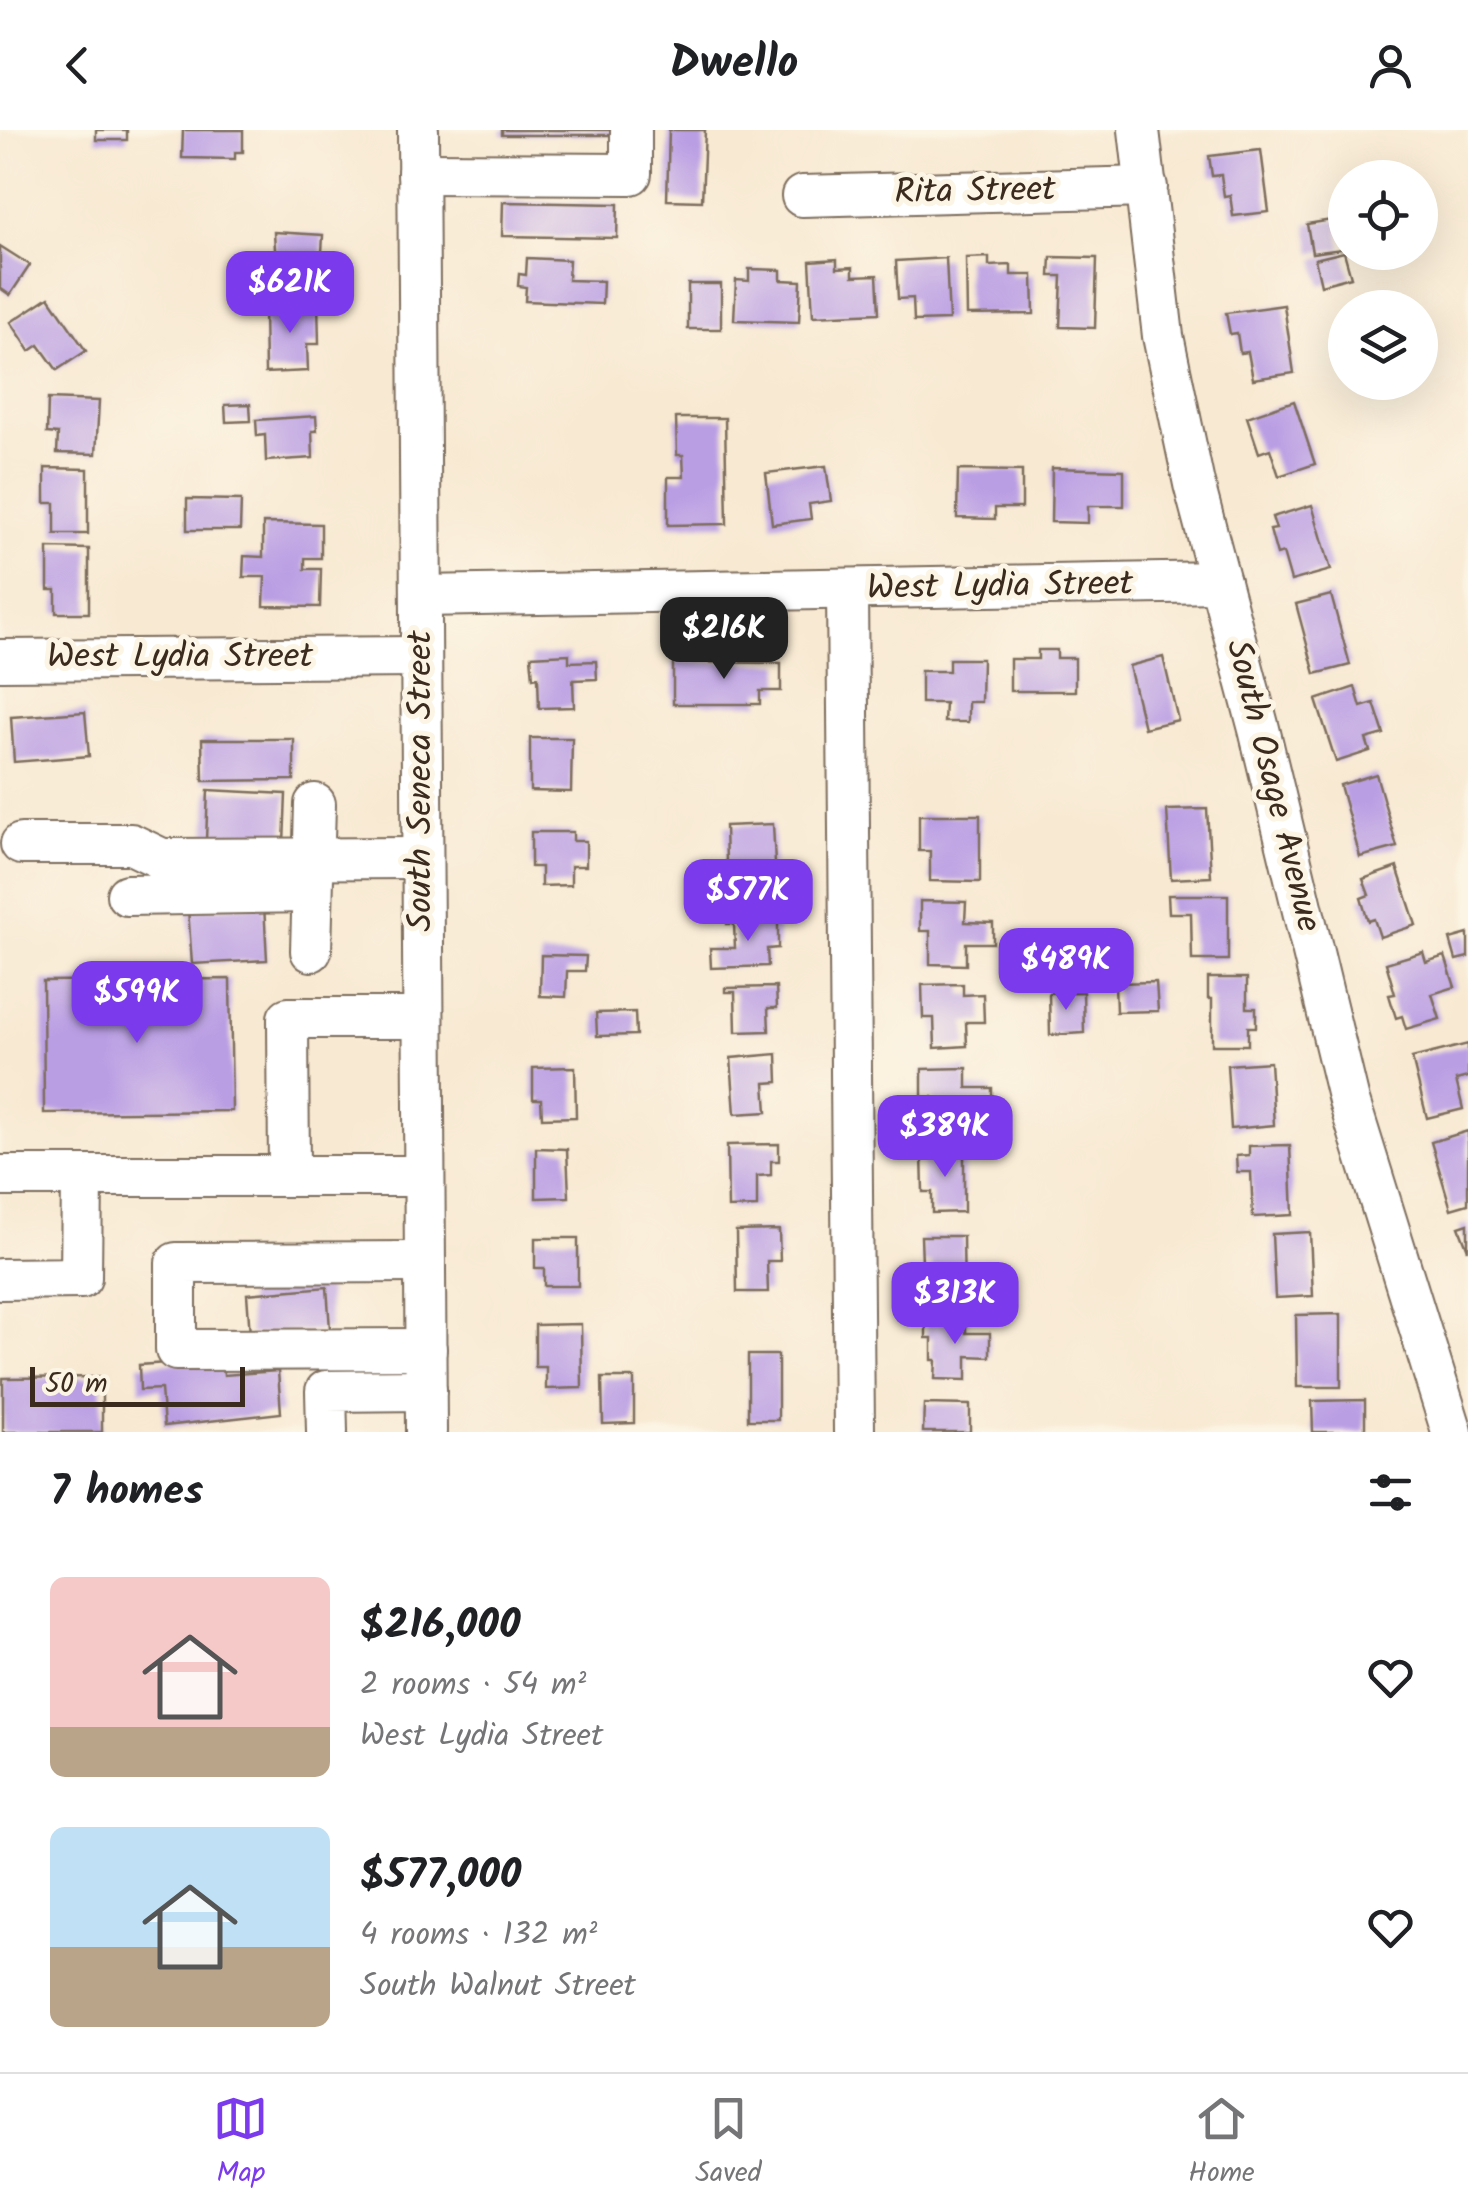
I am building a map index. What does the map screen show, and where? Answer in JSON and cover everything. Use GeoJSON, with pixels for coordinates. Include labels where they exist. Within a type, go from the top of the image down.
{"type":"FeatureCollection","features":[{"type":"Feature","properties":{"kind":"street","name":"South Seneca Street"},"geometry":{"type":"LineString","coordinates":[[418,130],[426,1432]]}},
{"type":"Feature","properties":{"kind":"street"},"geometry":{"type":"LineString","coordinates":[[418,173],[631,190],[630,130]]}},
{"type":"Feature","properties":{"kind":"street","name":"South Osage Avenue"},"geometry":{"type":"LineString","coordinates":[[1139,130],[1163,336],[1194,484],[1349,1101],[1452,1432]]}},
{"type":"Feature","properties":{"kind":"street","name":"Rita Street"},"geometry":{"type":"LineString","coordinates":[[802,196],[1146,187]]}},
{"type":"Feature","properties":{"kind":"street","name":"West Lydia Street"},"geometry":{"type":"LineString","coordinates":[[420,596],[1220,582]]}},
{"type":"Feature","properties":{"kind":"street"},"geometry":{"type":"LineString","coordinates":[[847,590],[854,1432]]}},
{"type":"Feature","properties":{"kind":"street","name":"West Lydia Street"},"geometry":{"type":"LineString","coordinates":[[0,660],[421,656]]}},
{"type":"Feature","properties":{"kind":"street"},"geometry":{"type":"LineString","coordinates":[[311,951],[316,804]]}},
{"type":"Feature","properties":{"kind":"street"},"geometry":{"type":"LineString","coordinates":[[21,844],[131,844],[162,859],[312,875]]}},
{"type":"Feature","properties":{"kind":"street"},"geometry":{"type":"LineString","coordinates":[[127,895],[312,875],[422,858]]}},
{"type":"Feature","properties":{"kind":"street"},"geometry":{"type":"LineString","coordinates":[[289,1176],[288,1018],[423,1018]]}},
{"type":"Feature","properties":{"kind":"street"},"geometry":{"type":"LineString","coordinates":[[0,1176],[424,1176]]}},
{"type":"Feature","properties":{"kind":"street"},"geometry":{"type":"LineString","coordinates":[[0,1278],[81,1278],[82,1176]]}},
{"type":"Feature","properties":{"kind":"street"},"geometry":{"type":"LineString","coordinates":[[425,1262],[176,1263],[176,1350],[426,1349]]}},
{"type":"Feature","properties":{"kind":"street"},"geometry":{"type":"LineString","coordinates":[[327,1432],[326,1391],[426,1390]]}},
{"type":"Feature","properties":{"kind":"building"},"geometry":{"type":"Polygon","coordinates":[[[96,130],[127,130],[127,140],[96,140],[96,130]]]}},
{"type":"Feature","properties":{"kind":"building"},"geometry":{"type":"Polygon","coordinates":[[[183,130],[243,130],[243,152],[235,152],[235,159],[182,158],[183,130]]]}},
{"type":"Feature","properties":{"kind":"building"},"geometry":{"type":"Polygon","coordinates":[[[502,130],[613,130],[613,135],[502,135],[502,130]]]}},
{"type":"Feature","properties":{"kind":"building"},"geometry":{"type":"Polygon","coordinates":[[[669,130],[705,130],[702,201],[667,200],[669,130]]]}},
{"type":"Feature","properties":{"kind":"building"},"geometry":{"type":"Polygon","coordinates":[[[1261,150],[1269,212],[1233,216],[1230,195],[1224,196],[1221,175],[1212,176],[1209,156],[1261,150]]]}},
{"type":"Feature","properties":{"kind":"building"},"geometry":{"type":"Polygon","coordinates":[[[503,202],[618,204],[617,238],[502,236],[503,202]]]}},
{"type":"Feature","properties":{"kind":"building"},"geometry":{"type":"Polygon","coordinates":[[[1328,221],[1328,251],[1312,253],[1307,224],[1328,221]]]}},
{"type":"Feature","properties":{"kind":"building"},"geometry":{"type":"Polygon","coordinates":[[[274,232],[323,235],[320,286],[277,284],[274,232]]]}},
{"type":"Feature","properties":{"kind":"building"},"geometry":{"type":"Polygon","coordinates":[[[0,246],[30,265],[10,295],[0,288],[0,246]]]}},
{"type":"Feature","properties":{"kind":"building"},"geometry":{"type":"Polygon","coordinates":[[[1328,256],[1328,270],[1349,270],[1351,277],[1321,285],[1315,259],[1328,256]]]}},
{"type":"Feature","properties":{"kind":"building"},"geometry":{"type":"Polygon","coordinates":[[[989,257],[989,266],[1011,265],[1011,275],[1033,275],[1034,314],[967,315],[966,258],[989,257]]]}},
{"type":"Feature","properties":{"kind":"building"},"geometry":{"type":"Polygon","coordinates":[[[1051,257],[1097,258],[1095,328],[1060,327],[1062,276],[1050,276],[1051,257]]]}},
{"type":"Feature","properties":{"kind":"building"},"geometry":{"type":"Polygon","coordinates":[[[527,258],[569,260],[568,280],[603,281],[602,304],[525,301],[526,287],[518,286],[519,274],[526,275],[527,258]]]}},
{"type":"Feature","properties":{"kind":"building"},"geometry":{"type":"Polygon","coordinates":[[[946,258],[949,320],[914,321],[913,298],[898,299],[896,261],[946,258]]]}},
{"type":"Feature","properties":{"kind":"building"},"geometry":{"type":"Polygon","coordinates":[[[837,259],[837,268],[853,267],[853,276],[877,275],[879,313],[813,316],[810,261],[837,259]]]}},
{"type":"Feature","properties":{"kind":"building"},"geometry":{"type":"Polygon","coordinates":[[[749,269],[781,270],[781,280],[801,281],[799,322],[734,320],[736,280],[749,281],[749,269]]]}},
{"type":"Feature","properties":{"kind":"building"},"geometry":{"type":"Polygon","coordinates":[[[688,284],[721,284],[721,329],[688,329],[688,284]]]}},
{"type":"Feature","properties":{"kind":"building"},"geometry":{"type":"Polygon","coordinates":[[[49,297],[86,351],[57,370],[39,345],[30,351],[11,322],[49,297]]]}},
{"type":"Feature","properties":{"kind":"building"},"geometry":{"type":"Polygon","coordinates":[[[318,303],[319,344],[307,344],[308,371],[265,373],[264,305],[318,303]]]}},
{"type":"Feature","properties":{"kind":"building"},"geometry":{"type":"Polygon","coordinates":[[[1284,305],[1294,373],[1253,379],[1248,352],[1240,353],[1237,333],[1230,334],[1226,313],[1284,305]]]}},
{"type":"Feature","properties":{"kind":"building"},"geometry":{"type":"Polygon","coordinates":[[[48,399],[99,401],[96,454],[57,453],[58,434],[47,433],[48,399]]]}},
{"type":"Feature","properties":{"kind":"building"},"geometry":{"type":"Polygon","coordinates":[[[1294,401],[1315,464],[1279,476],[1270,449],[1259,453],[1247,417],[1294,401]]]}},
{"type":"Feature","properties":{"kind":"building"},"geometry":{"type":"Polygon","coordinates":[[[250,404],[251,421],[226,422],[225,405],[250,404]]]}},
{"type":"Feature","properties":{"kind":"building"},"geometry":{"type":"Polygon","coordinates":[[[316,416],[313,458],[266,461],[265,435],[257,436],[256,420],[316,416]]]}},
{"type":"Feature","properties":{"kind":"building"},"geometry":{"type":"Polygon","coordinates":[[[676,418],[725,418],[727,524],[668,525],[668,477],[684,477],[683,455],[677,455],[676,418]]]}},
{"type":"Feature","properties":{"kind":"building"},"geometry":{"type":"Polygon","coordinates":[[[826,466],[831,501],[809,504],[811,519],[772,524],[766,473],[826,466]]]}},
{"type":"Feature","properties":{"kind":"building"},"geometry":{"type":"Polygon","coordinates":[[[45,468],[88,469],[88,534],[55,534],[55,503],[45,503],[45,468]]]}},
{"type":"Feature","properties":{"kind":"building"},"geometry":{"type":"Polygon","coordinates":[[[1052,468],[1124,470],[1124,506],[1088,506],[1088,523],[1051,522],[1052,468]]]}},
{"type":"Feature","properties":{"kind":"building"},"geometry":{"type":"Polygon","coordinates":[[[958,470],[1022,471],[1022,508],[995,508],[995,519],[957,518],[958,470]]]}},
{"type":"Feature","properties":{"kind":"building"},"geometry":{"type":"Polygon","coordinates":[[[187,499],[241,500],[240,530],[187,530],[187,499]]]}},
{"type":"Feature","properties":{"kind":"building"},"geometry":{"type":"Polygon","coordinates":[[[1312,505],[1331,570],[1291,581],[1283,553],[1277,555],[1270,530],[1276,529],[1272,517],[1312,505]]]}},
{"type":"Feature","properties":{"kind":"building"},"geometry":{"type":"Polygon","coordinates":[[[263,523],[321,524],[321,558],[305,558],[305,569],[321,569],[320,607],[264,606],[265,577],[243,577],[244,556],[263,557],[263,523]]]}},
{"type":"Feature","properties":{"kind":"building"},"geometry":{"type":"Polygon","coordinates":[[[48,548],[89,549],[89,613],[56,613],[56,590],[48,590],[48,548]]]}},
{"type":"Feature","properties":{"kind":"building"},"geometry":{"type":"Polygon","coordinates":[[[1331,595],[1350,665],[1315,674],[1296,604],[1331,595]]]}},
{"type":"Feature","properties":{"kind":"building"},"geometry":{"type":"Polygon","coordinates":[[[1038,650],[1057,650],[1057,658],[1075,658],[1075,691],[1010,691],[1010,659],[1038,659],[1038,650]]]}},
{"type":"Feature","properties":{"kind":"building"},"geometry":{"type":"Polygon","coordinates":[[[569,654],[569,662],[596,661],[597,679],[573,680],[574,707],[539,708],[538,677],[533,678],[531,656],[569,654]]]}},
{"type":"Feature","properties":{"kind":"building"},"geometry":{"type":"Polygon","coordinates":[[[1163,657],[1178,720],[1144,728],[1129,666],[1163,657]]]}},
{"type":"Feature","properties":{"kind":"building"},"geometry":{"type":"Polygon","coordinates":[[[949,659],[982,659],[981,702],[968,702],[968,722],[944,722],[945,703],[921,703],[921,671],[949,671],[949,659]]]}},
{"type":"Feature","properties":{"kind":"building"},"geometry":{"type":"Polygon","coordinates":[[[673,662],[781,663],[781,691],[760,691],[760,704],[673,704],[673,662]]]}},
{"type":"Feature","properties":{"kind":"building"},"geometry":{"type":"Polygon","coordinates":[[[1355,687],[1361,707],[1374,703],[1384,734],[1366,739],[1370,751],[1336,762],[1316,700],[1355,687]]]}},
{"type":"Feature","properties":{"kind":"building"},"geometry":{"type":"Polygon","coordinates":[[[85,712],[89,756],[14,762],[11,717],[85,712]]]}},
{"type":"Feature","properties":{"kind":"building"},"geometry":{"type":"Polygon","coordinates":[[[530,738],[572,738],[571,792],[530,791],[530,738]]]}},
{"type":"Feature","properties":{"kind":"building"},"geometry":{"type":"Polygon","coordinates":[[[202,739],[294,739],[294,780],[203,781],[202,739]]]}},
{"type":"Feature","properties":{"kind":"building"},"geometry":{"type":"Polygon","coordinates":[[[1376,774],[1397,847],[1360,857],[1340,785],[1376,774]]]}},
{"type":"Feature","properties":{"kind":"building"},"geometry":{"type":"Polygon","coordinates":[[[208,790],[286,794],[284,844],[206,840],[208,790]]]}},
{"type":"Feature","properties":{"kind":"building"},"geometry":{"type":"Polygon","coordinates":[[[1207,809],[1211,877],[1171,879],[1167,810],[1207,809]]]}},
{"type":"Feature","properties":{"kind":"building"},"geometry":{"type":"Polygon","coordinates":[[[919,815],[980,815],[980,882],[930,881],[930,851],[919,851],[919,815]]]}},
{"type":"Feature","properties":{"kind":"building"},"geometry":{"type":"Polygon","coordinates":[[[773,824],[775,864],[763,865],[764,899],[727,900],[725,826],[773,824]]]}},
{"type":"Feature","properties":{"kind":"building"},"geometry":{"type":"Polygon","coordinates":[[[531,832],[573,832],[573,841],[586,841],[586,866],[571,866],[571,885],[541,886],[541,867],[531,867],[531,832]]]}},
{"type":"Feature","properties":{"kind":"building"},"geometry":{"type":"Polygon","coordinates":[[[1397,867],[1416,925],[1380,937],[1374,919],[1368,921],[1361,898],[1369,895],[1363,879],[1397,867]]]}},
{"type":"Feature","properties":{"kind":"building"},"geometry":{"type":"Polygon","coordinates":[[[1168,895],[1228,895],[1228,960],[1192,960],[1191,913],[1169,913],[1168,895]]]}},
{"type":"Feature","properties":{"kind":"building"},"geometry":{"type":"Polygon","coordinates":[[[920,901],[966,902],[965,922],[993,923],[993,943],[966,943],[966,965],[930,964],[930,931],[920,931],[920,901]]]}},
{"type":"Feature","properties":{"kind":"building"},"geometry":{"type":"Polygon","coordinates":[[[264,905],[267,960],[192,964],[188,909],[264,905]]]}},
{"type":"Feature","properties":{"kind":"building"},"geometry":{"type":"Polygon","coordinates":[[[778,917],[778,948],[767,949],[768,966],[711,968],[710,948],[735,948],[734,924],[727,924],[727,919],[778,917]]]}},
{"type":"Feature","properties":{"kind":"building"},"geometry":{"type":"Polygon","coordinates":[[[1468,934],[1468,957],[1456,960],[1450,939],[1468,934]]]}},
{"type":"Feature","properties":{"kind":"building"},"geometry":{"type":"Polygon","coordinates":[[[1423,952],[1426,962],[1445,956],[1455,987],[1432,994],[1440,1019],[1406,1029],[1402,1016],[1396,1018],[1389,995],[1395,994],[1386,963],[1423,952]]]}},
{"type":"Feature","properties":{"kind":"building"},"geometry":{"type":"Polygon","coordinates":[[[541,955],[586,956],[585,971],[567,971],[566,997],[540,996],[541,955]]]}},
{"type":"Feature","properties":{"kind":"building"},"geometry":{"type":"Polygon","coordinates":[[[1208,978],[1247,978],[1247,1008],[1256,1008],[1256,1027],[1248,1027],[1248,1045],[1212,1045],[1208,978]]]}},
{"type":"Feature","properties":{"kind":"building"},"geometry":{"type":"Polygon","coordinates":[[[230,979],[232,1111],[44,1113],[43,981],[230,979]]]}},
{"type":"Feature","properties":{"kind":"building"},"geometry":{"type":"Polygon","coordinates":[[[1156,982],[1158,1011],[1116,1012],[1115,983],[1156,982]]]}},
{"type":"Feature","properties":{"kind":"building"},"geometry":{"type":"Polygon","coordinates":[[[963,984],[963,995],[983,994],[984,1022],[966,1022],[967,1046],[935,1048],[934,1018],[923,1018],[922,985],[963,984]]]}},
{"type":"Feature","properties":{"kind":"building"},"geometry":{"type":"Polygon","coordinates":[[[776,987],[777,1008],[768,1008],[769,1031],[736,1032],[735,992],[725,992],[725,988],[776,987]]]}},
{"type":"Feature","properties":{"kind":"building"},"geometry":{"type":"Polygon","coordinates":[[[1083,992],[1084,1033],[1050,1035],[1049,993],[1083,992]]]}},
{"type":"Feature","properties":{"kind":"building"},"geometry":{"type":"Polygon","coordinates":[[[635,1012],[636,1035],[597,1036],[596,1013],[635,1012]]]}},
{"type":"Feature","properties":{"kind":"building"},"geometry":{"type":"Polygon","coordinates":[[[1468,1044],[1468,1077],[1456,1080],[1463,1109],[1427,1118],[1412,1058],[1468,1044]]]}},
{"type":"Feature","properties":{"kind":"building"},"geometry":{"type":"Polygon","coordinates":[[[777,1054],[778,1082],[765,1083],[767,1112],[735,1114],[731,1058],[777,1054]]]}},
{"type":"Feature","properties":{"kind":"building"},"geometry":{"type":"Polygon","coordinates":[[[1270,1062],[1274,1125],[1231,1129],[1227,1065],[1270,1062]]]}},
{"type":"Feature","properties":{"kind":"building"},"geometry":{"type":"Polygon","coordinates":[[[575,1067],[576,1117],[542,1118],[541,1099],[533,1099],[533,1068],[575,1067]]]}},
{"type":"Feature","properties":{"kind":"building"},"geometry":{"type":"Polygon","coordinates":[[[967,1068],[967,1088],[992,1088],[992,1107],[965,1108],[965,1132],[924,1132],[924,1112],[933,1112],[933,1097],[922,1097],[922,1069],[967,1068]]]}},
{"type":"Feature","properties":{"kind":"building"},"geometry":{"type":"Polygon","coordinates":[[[1468,1131],[1468,1204],[1451,1209],[1431,1142],[1468,1131]]]}},
{"type":"Feature","properties":{"kind":"building"},"geometry":{"type":"Polygon","coordinates":[[[779,1144],[779,1161],[771,1161],[771,1175],[757,1176],[757,1207],[728,1208],[727,1145],[779,1144]]]}},
{"type":"Feature","properties":{"kind":"building"},"geometry":{"type":"Polygon","coordinates":[[[1290,1145],[1293,1215],[1253,1217],[1251,1172],[1237,1172],[1236,1156],[1249,1155],[1249,1146],[1290,1145]]]}},
{"type":"Feature","properties":{"kind":"building"},"geometry":{"type":"Polygon","coordinates":[[[536,1148],[567,1149],[569,1197],[536,1198],[536,1148]]]}},
{"type":"Feature","properties":{"kind":"building"},"geometry":{"type":"Polygon","coordinates":[[[964,1151],[964,1212],[932,1213],[932,1192],[923,1192],[922,1152],[964,1151]]]}},
{"type":"Feature","properties":{"kind":"building"},"geometry":{"type":"Polygon","coordinates":[[[1468,1224],[1468,1250],[1459,1227],[1468,1224]]]}},
{"type":"Feature","properties":{"kind":"building"},"geometry":{"type":"Polygon","coordinates":[[[779,1230],[780,1261],[767,1261],[768,1292],[737,1292],[736,1231],[779,1230]]]}},
{"type":"Feature","properties":{"kind":"building"},"geometry":{"type":"Polygon","coordinates":[[[1310,1232],[1313,1296],[1275,1298],[1272,1234],[1310,1232]]]}},
{"type":"Feature","properties":{"kind":"building"},"geometry":{"type":"Polygon","coordinates":[[[921,1236],[963,1236],[964,1297],[933,1298],[932,1263],[922,1263],[921,1236]]]}},
{"type":"Feature","properties":{"kind":"building"},"geometry":{"type":"Polygon","coordinates":[[[535,1238],[578,1238],[578,1286],[544,1286],[544,1268],[535,1268],[535,1238]]]}},
{"type":"Feature","properties":{"kind":"building"},"geometry":{"type":"Polygon","coordinates":[[[327,1287],[330,1329],[250,1335],[247,1294],[327,1287]]]}},
{"type":"Feature","properties":{"kind":"building"},"geometry":{"type":"Polygon","coordinates":[[[1341,1314],[1341,1387],[1297,1387],[1296,1315],[1341,1314]]]}},
{"type":"Feature","properties":{"kind":"building"},"geometry":{"type":"Polygon","coordinates":[[[926,1320],[966,1320],[966,1333],[990,1333],[990,1357],[967,1356],[967,1380],[935,1379],[936,1360],[932,1360],[932,1338],[926,1338],[926,1320]]]}},
{"type":"Feature","properties":{"kind":"building"},"geometry":{"type":"Polygon","coordinates":[[[581,1324],[582,1388],[546,1389],[546,1367],[535,1367],[535,1325],[581,1324]]]}},
{"type":"Feature","properties":{"kind":"building"},"geometry":{"type":"Polygon","coordinates":[[[748,1355],[778,1355],[778,1420],[748,1420],[748,1355]]]}},
{"type":"Feature","properties":{"kind":"building"},"geometry":{"type":"Polygon","coordinates":[[[222,1359],[224,1375],[278,1371],[281,1413],[164,1426],[161,1389],[140,1390],[139,1365],[222,1359]]]}},
{"type":"Feature","properties":{"kind":"building"},"geometry":{"type":"Polygon","coordinates":[[[102,1377],[102,1432],[3,1432],[3,1378],[102,1377]]]}},
{"type":"Feature","properties":{"kind":"building"},"geometry":{"type":"Polygon","coordinates":[[[602,1378],[634,1378],[634,1423],[603,1424],[602,1378]]]}},
{"type":"Feature","properties":{"kind":"building"},"geometry":{"type":"Polygon","coordinates":[[[1365,1400],[1365,1432],[1313,1432],[1312,1401],[1365,1400]]]}},
{"type":"Feature","properties":{"kind":"building"},"geometry":{"type":"Polygon","coordinates":[[[924,1404],[970,1405],[970,1432],[923,1432],[924,1404]]]}}]}
